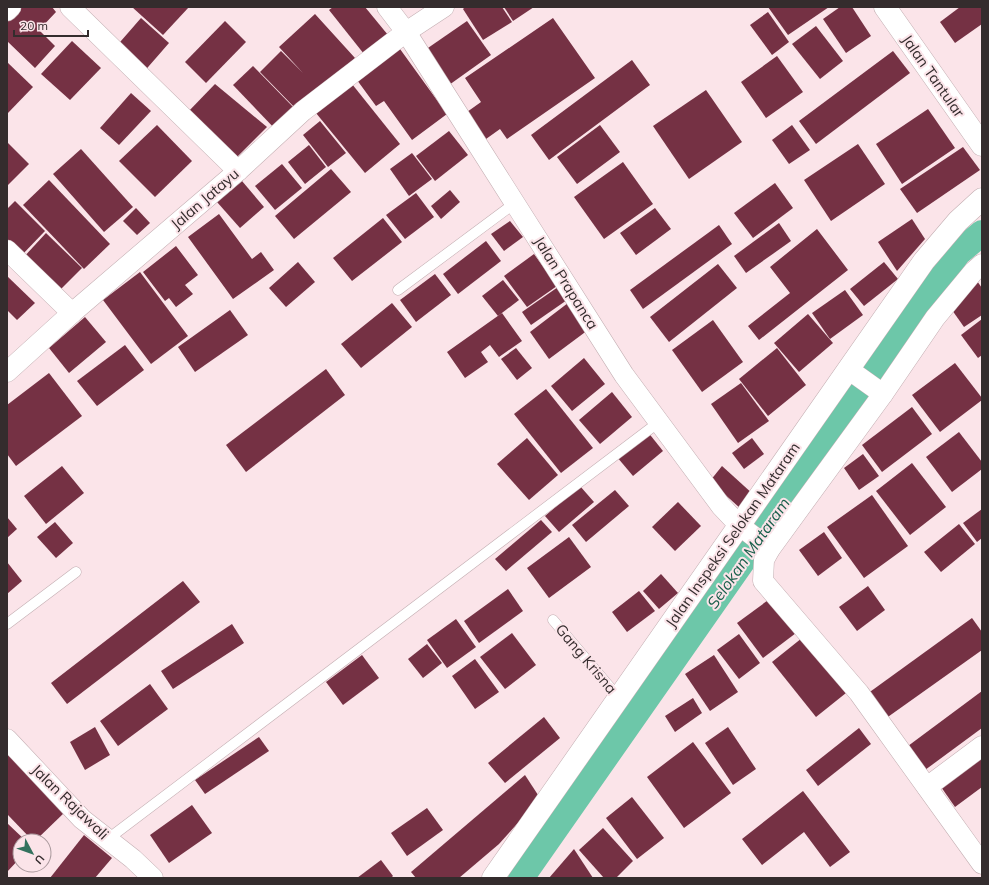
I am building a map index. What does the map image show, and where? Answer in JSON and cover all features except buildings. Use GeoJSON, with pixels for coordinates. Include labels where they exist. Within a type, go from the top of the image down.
{"type":"FeatureCollection","features":[{"type":"Feature","properties":{"kind":"main road","name":"Jalan Tantular"},"geometry":{"type":"LineString","coordinates":[[885,7],[982,145]]}},
{"type":"Feature","properties":{"kind":"main road","name":"Jalan Inspeksi Selokan Mataram"},"geometry":{"type":"LineString","coordinates":[[493,878],[619,698],[744,529],[866,382],[924,261],[958,221],[982,199]]}},
{"type":"Feature","properties":{"kind":"street"},"geometry":{"type":"LineString","coordinates":[[7,11],[11,7]]}},
{"type":"Feature","properties":{"kind":"street"},"geometry":{"type":"LineString","coordinates":[[70,7],[238,171]]}},
{"type":"Feature","properties":{"kind":"street","name":"Jalan Prapanca"},"geometry":{"type":"LineString","coordinates":[[388,7],[406,32],[624,375],[721,506],[744,529],[768,547]]}},
{"type":"Feature","properties":{"kind":"street","name":"Jalan Jatayu"},"geometry":{"type":"LineString","coordinates":[[7,372],[72,312],[238,171],[303,111],[406,32],[444,7]]}},
{"type":"Feature","properties":{"kind":"street"},"geometry":{"type":"LineString","coordinates":[[7,250],[72,312]]}},
{"type":"Feature","properties":{"kind":"street"},"geometry":{"type":"LineString","coordinates":[[982,264],[974,271],[935,318],[866,382],[768,547],[764,560],[763,581],[859,693],[982,864]]}},
{"type":"Feature","properties":{"kind":"street","name":"Jalan Rajawali"},"geometry":{"type":"LineString","coordinates":[[7,739],[82,819],[108,839],[153,878]]}},
{"type":"Feature","properties":{"kind":"street"},"geometry":{"type":"LineString","coordinates":[[927,787],[982,746]]}},
{"type":"Feature","properties":{"kind":"lane"},"geometry":{"type":"LineString","coordinates":[[398,290],[515,203]]}},
{"type":"Feature","properties":{"kind":"lane"},"geometry":{"type":"LineString","coordinates":[[108,839],[658,422]]}},
{"type":"Feature","properties":{"kind":"lane"},"geometry":{"type":"LineString","coordinates":[[7,624],[76,572]]}},
{"type":"Feature","properties":{"kind":"lane","name":"Gang Krisna"},"geometry":{"type":"LineString","coordinates":[[553,620],[619,698]]}},
{"type":"Feature","properties":{"kind":"waterway","name":"Selokan Mataram"},"geometry":{"type":"LineString","coordinates":[[521,878],[958,253],[982,233]]}}]}
